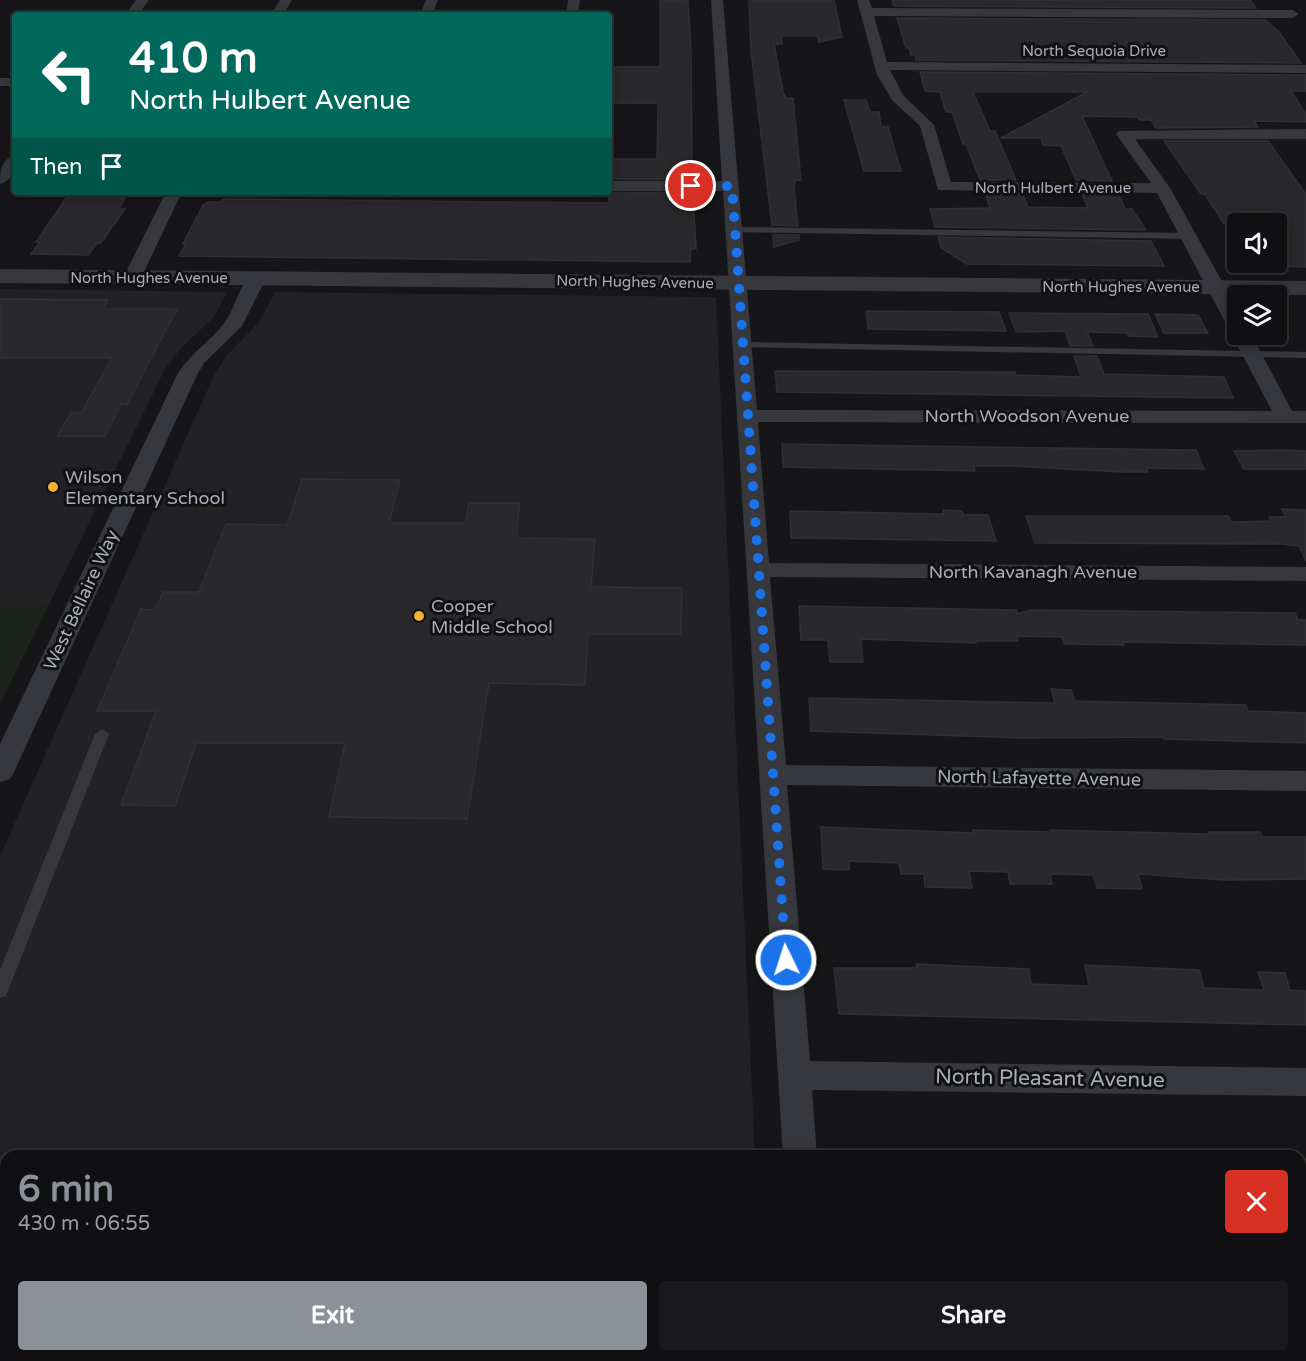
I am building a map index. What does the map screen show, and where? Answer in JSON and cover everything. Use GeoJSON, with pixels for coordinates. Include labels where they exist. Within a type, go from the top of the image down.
{"type":"FeatureCollection","features":[{"type":"Feature","properties":{"kind":"street"},"geometry":{"type":"LineString","coordinates":[[133,12],[143,0]]}},
{"type":"Feature","properties":{"kind":"street"},"geometry":{"type":"LineString","coordinates":[[717,0],[744,345],[800,1150]]}},
{"type":"Feature","properties":{"kind":"street"},"geometry":{"type":"LineString","coordinates":[[881,66],[865,6],[1296,18],[1282,0]]}},
{"type":"Feature","properties":{"kind":"street","name":"North Sequoia Drive"},"geometry":{"type":"LineString","coordinates":[[881,66],[1306,69]]}},
{"type":"Feature","properties":{"kind":"street","name":"North Hulbert Avenue"},"geometry":{"type":"LineString","coordinates":[[881,66],[892,91],[927,125],[944,187],[1162,188]]}},
{"type":"Feature","properties":{"kind":"street"},"geometry":{"type":"LineString","coordinates":[[1227,309],[1162,188],[1124,134],[1304,136]]}},
{"type":"Feature","properties":{"kind":"street"},"geometry":{"type":"LineString","coordinates":[[0,180],[12,164]]}},
{"type":"Feature","properties":{"kind":"street"},"geometry":{"type":"LineString","coordinates":[[612,186],[732,186]]}},
{"type":"Feature","properties":{"kind":"street"},"geometry":{"type":"LineString","coordinates":[[132,278],[173,195]]}},
{"type":"Feature","properties":{"kind":"street","name":"North Hughes Avenue"},"geometry":{"type":"LineString","coordinates":[[0,276],[1306,288]]}},
{"type":"Feature","properties":{"kind":"street","name":"West Bellaire Way"},"geometry":{"type":"LineString","coordinates":[[0,772],[187,375],[196,360],[235,322],[257,278]]}},
{"type":"Feature","properties":{"kind":"street"},"geometry":{"type":"LineString","coordinates":[[1247,345],[1285,416]]}},
{"type":"Feature","properties":{"kind":"street","name":"North Woodson Avenue"},"geometry":{"type":"LineString","coordinates":[[748,416],[1306,417]]}},
{"type":"Feature","properties":{"kind":"street","name":"North Kavanagh Avenue"},"geometry":{"type":"LineString","coordinates":[[759,570],[1306,574]]}},
{"type":"Feature","properties":{"kind":"street","name":"North Lafayette Avenue"},"geometry":{"type":"LineString","coordinates":[[772,775],[1306,781]]}},
{"type":"Feature","properties":{"kind":"street","name":"North Pleasant Avenue"},"geometry":{"type":"LineString","coordinates":[[795,1075],[1306,1082]]}},
{"type":"Feature","properties":{"kind":"lane"},"geometry":{"type":"LineString","coordinates":[[734,230],[1188,236]]}},
{"type":"Feature","properties":{"kind":"lane"},"geometry":{"type":"LineString","coordinates":[[744,345],[1306,354]]}},
{"type":"Feature","properties":{"kind":"lane"},"geometry":{"type":"LineString","coordinates":[[0,991],[102,734]]}},
{"type":"Feature","properties":{"kind":"shaded area","name":"Wilson Elementary School"},"geometry":{"type":"Polygon","coordinates":[[[0,289],[227,292],[214,317],[182,347],[165,369],[48,606],[0,606],[0,289]]]}},
{"type":"Feature","properties":{"kind":"shaded area","name":"Cooper Middle School"},"geometry":{"type":"Polygon","coordinates":[[[275,292],[716,297],[755,1150],[0,1150],[0,856],[214,375],[227,355],[260,321],[275,292]]]}},
{"type":"Feature","properties":{"kind":"shaded area"},"geometry":{"type":"Polygon","coordinates":[[[0,606],[48,606],[0,703],[0,606]]]}},
{"type":"Feature","properties":{"kind":"building"},"geometry":{"type":"Polygon","coordinates":[[[660,0],[688,0],[691,51],[692,179],[612,179],[612,159],[657,159],[658,103],[612,103],[612,67],[660,67],[660,0]]]}},
{"type":"Feature","properties":{"kind":"building"},"geometry":{"type":"Polygon","coordinates":[[[749,0],[834,0],[842,37],[819,42],[817,36],[782,36],[782,44],[774,44],[783,92],[786,98],[793,98],[801,180],[795,180],[794,188],[798,226],[772,225],[751,51],[749,0]]]}},
{"type":"Feature","properties":{"kind":"building"},"geometry":{"type":"Polygon","coordinates":[[[892,0],[1250,0],[1256,8],[894,6],[892,0]]]}},
{"type":"Feature","properties":{"kind":"building"},"geometry":{"type":"Polygon","coordinates":[[[897,18],[1265,20],[1279,32],[1301,63],[916,60],[915,55],[911,55],[909,48],[906,48],[897,18]]]}},
{"type":"Feature","properties":{"kind":"building"},"geometry":{"type":"Polygon","coordinates":[[[920,72],[1306,75],[1306,91],[1291,91],[1306,114],[1306,122],[1254,121],[1258,127],[1156,128],[1151,120],[1139,120],[1137,117],[1082,116],[1112,181],[1076,180],[1061,146],[1043,145],[1041,138],[1001,138],[1087,92],[973,92],[990,131],[995,131],[1016,180],[980,180],[966,144],[963,144],[952,112],[946,112],[940,92],[925,91],[920,72]]]}},
{"type":"Feature","properties":{"kind":"building"},"geometry":{"type":"Polygon","coordinates":[[[844,100],[866,100],[870,112],[879,112],[881,127],[888,127],[901,171],[864,171],[844,100]]]}},
{"type":"Feature","properties":{"kind":"building"},"geometry":{"type":"Polygon","coordinates":[[[1164,141],[1268,141],[1306,194],[1306,267],[1287,266],[1287,213],[1227,213],[1227,224],[1224,224],[1205,194],[1201,194],[1164,141]]]}},
{"type":"Feature","properties":{"kind":"building"},"geometry":{"type":"Polygon","coordinates":[[[612,193],[693,193],[696,249],[691,249],[690,262],[179,256],[203,205],[208,202],[221,202],[223,199],[609,203],[609,195],[612,193]]]}},
{"type":"Feature","properties":{"kind":"building"},"geometry":{"type":"Polygon","coordinates":[[[985,193],[1022,193],[1028,207],[1088,208],[1082,194],[1119,195],[1125,209],[1132,209],[1146,230],[935,227],[930,209],[990,208],[985,193]]]}},
{"type":"Feature","properties":{"kind":"building"},"geometry":{"type":"Polygon","coordinates":[[[66,198],[125,198],[118,209],[125,209],[101,243],[97,243],[88,255],[31,254],[40,242],[36,242],[66,198]]]}},
{"type":"Feature","properties":{"kind":"building"},"geometry":{"type":"Polygon","coordinates":[[[773,235],[799,235],[799,240],[774,247],[773,235]]]}},
{"type":"Feature","properties":{"kind":"building"},"geometry":{"type":"Polygon","coordinates":[[[938,237],[1151,241],[1164,266],[967,264],[941,248],[938,237]]]}},
{"type":"Feature","properties":{"kind":"building"},"geometry":{"type":"Polygon","coordinates":[[[0,299],[108,300],[103,309],[177,309],[127,404],[121,404],[105,436],[57,436],[71,413],[81,413],[112,358],[0,358],[0,299]]]}},
{"type":"Feature","properties":{"kind":"building"},"geometry":{"type":"Polygon","coordinates":[[[866,311],[999,312],[1006,331],[868,329],[866,311]]]}},
{"type":"Feature","properties":{"kind":"building"},"geometry":{"type":"Polygon","coordinates":[[[1009,313],[1148,314],[1158,337],[1129,336],[1127,333],[1087,332],[1093,346],[1070,346],[1065,331],[1016,332],[1009,313]]]}},
{"type":"Feature","properties":{"kind":"building"},"geometry":{"type":"Polygon","coordinates":[[[1155,314],[1198,315],[1208,333],[1164,333],[1155,314]]]}},
{"type":"Feature","properties":{"kind":"building"},"geometry":{"type":"Polygon","coordinates":[[[1074,356],[1097,356],[1104,374],[1224,377],[1233,398],[777,392],[775,371],[1015,372],[1015,375],[1081,377],[1074,356]]]}},
{"type":"Feature","properties":{"kind":"building"},"geometry":{"type":"Polygon","coordinates":[[[782,444],[1196,450],[1204,469],[1146,468],[1148,472],[1122,472],[1013,466],[974,466],[975,471],[783,467],[782,444]]]}},
{"type":"Feature","properties":{"kind":"building"},"geometry":{"type":"Polygon","coordinates":[[[1234,451],[1306,451],[1306,469],[1244,469],[1234,451]]]}},
{"type":"Feature","properties":{"kind":"building"},"geometry":{"type":"Polygon","coordinates":[[[302,479],[400,480],[389,523],[465,523],[469,503],[520,503],[516,538],[595,539],[591,587],[682,588],[681,634],[588,634],[585,685],[489,683],[467,819],[329,817],[345,743],[196,743],[175,806],[121,805],[156,711],[97,711],[141,609],[155,610],[163,592],[199,592],[226,524],[287,525],[302,479]]]}},
{"type":"Feature","properties":{"kind":"building"},"geometry":{"type":"Polygon","coordinates":[[[1282,509],[1306,510],[1306,561],[1299,546],[1282,544],[1035,543],[1026,516],[1228,516],[1231,522],[1271,521],[1269,517],[1286,517],[1282,509]]]}},
{"type":"Feature","properties":{"kind":"building"},"geometry":{"type":"Polygon","coordinates":[[[943,510],[962,511],[963,515],[988,515],[996,541],[791,538],[790,511],[944,514],[943,510]]]}},
{"type":"Feature","properties":{"kind":"building"},"geometry":{"type":"Polygon","coordinates":[[[799,606],[1016,610],[1017,614],[1031,610],[1295,613],[1298,620],[1306,620],[1306,645],[1122,642],[1124,645],[1064,644],[1062,637],[1017,636],[1018,641],[976,641],[976,643],[861,639],[863,662],[830,662],[828,640],[801,640],[799,606]]]}},
{"type":"Feature","properties":{"kind":"building"},"geometry":{"type":"Polygon","coordinates":[[[1051,689],[1071,690],[1075,701],[1246,705],[1248,711],[1306,713],[1306,743],[1164,739],[1163,737],[1022,738],[811,731],[809,698],[1055,703],[1051,689]]]}},
{"type":"Feature","properties":{"kind":"building"},"geometry":{"type":"Polygon","coordinates":[[[821,827],[973,833],[973,830],[1208,834],[1208,832],[1260,832],[1262,837],[1306,837],[1306,879],[1225,880],[1138,874],[1142,889],[1097,888],[1093,875],[1050,874],[1052,884],[1010,884],[1008,872],[969,871],[972,888],[925,887],[924,874],[901,874],[899,863],[849,861],[849,870],[823,869],[821,827]]]}},
{"type":"Feature","properties":{"kind":"building"},"geometry":{"type":"Polygon","coordinates":[[[916,964],[1029,969],[1031,984],[1089,986],[1085,965],[1199,970],[1204,988],[1264,990],[1258,972],[1285,973],[1290,990],[1306,991],[1306,1025],[839,1014],[834,968],[917,968],[916,964]]]}},
{"type":"Feature","properties":{"kind":"place","name":"Wilson Elementary School"},"geometry":{"type":"Point","coordinates":[53,487]}},
{"type":"Feature","properties":{"kind":"place","name":"Cooper Middle School"},"geometry":{"type":"Point","coordinates":[419,616]}},
{"type":"Feature","properties":{"kind":"route"},"geometry":{"type":"LineString","coordinates":[[691,186],[732,186],[786,960]]}}]}
